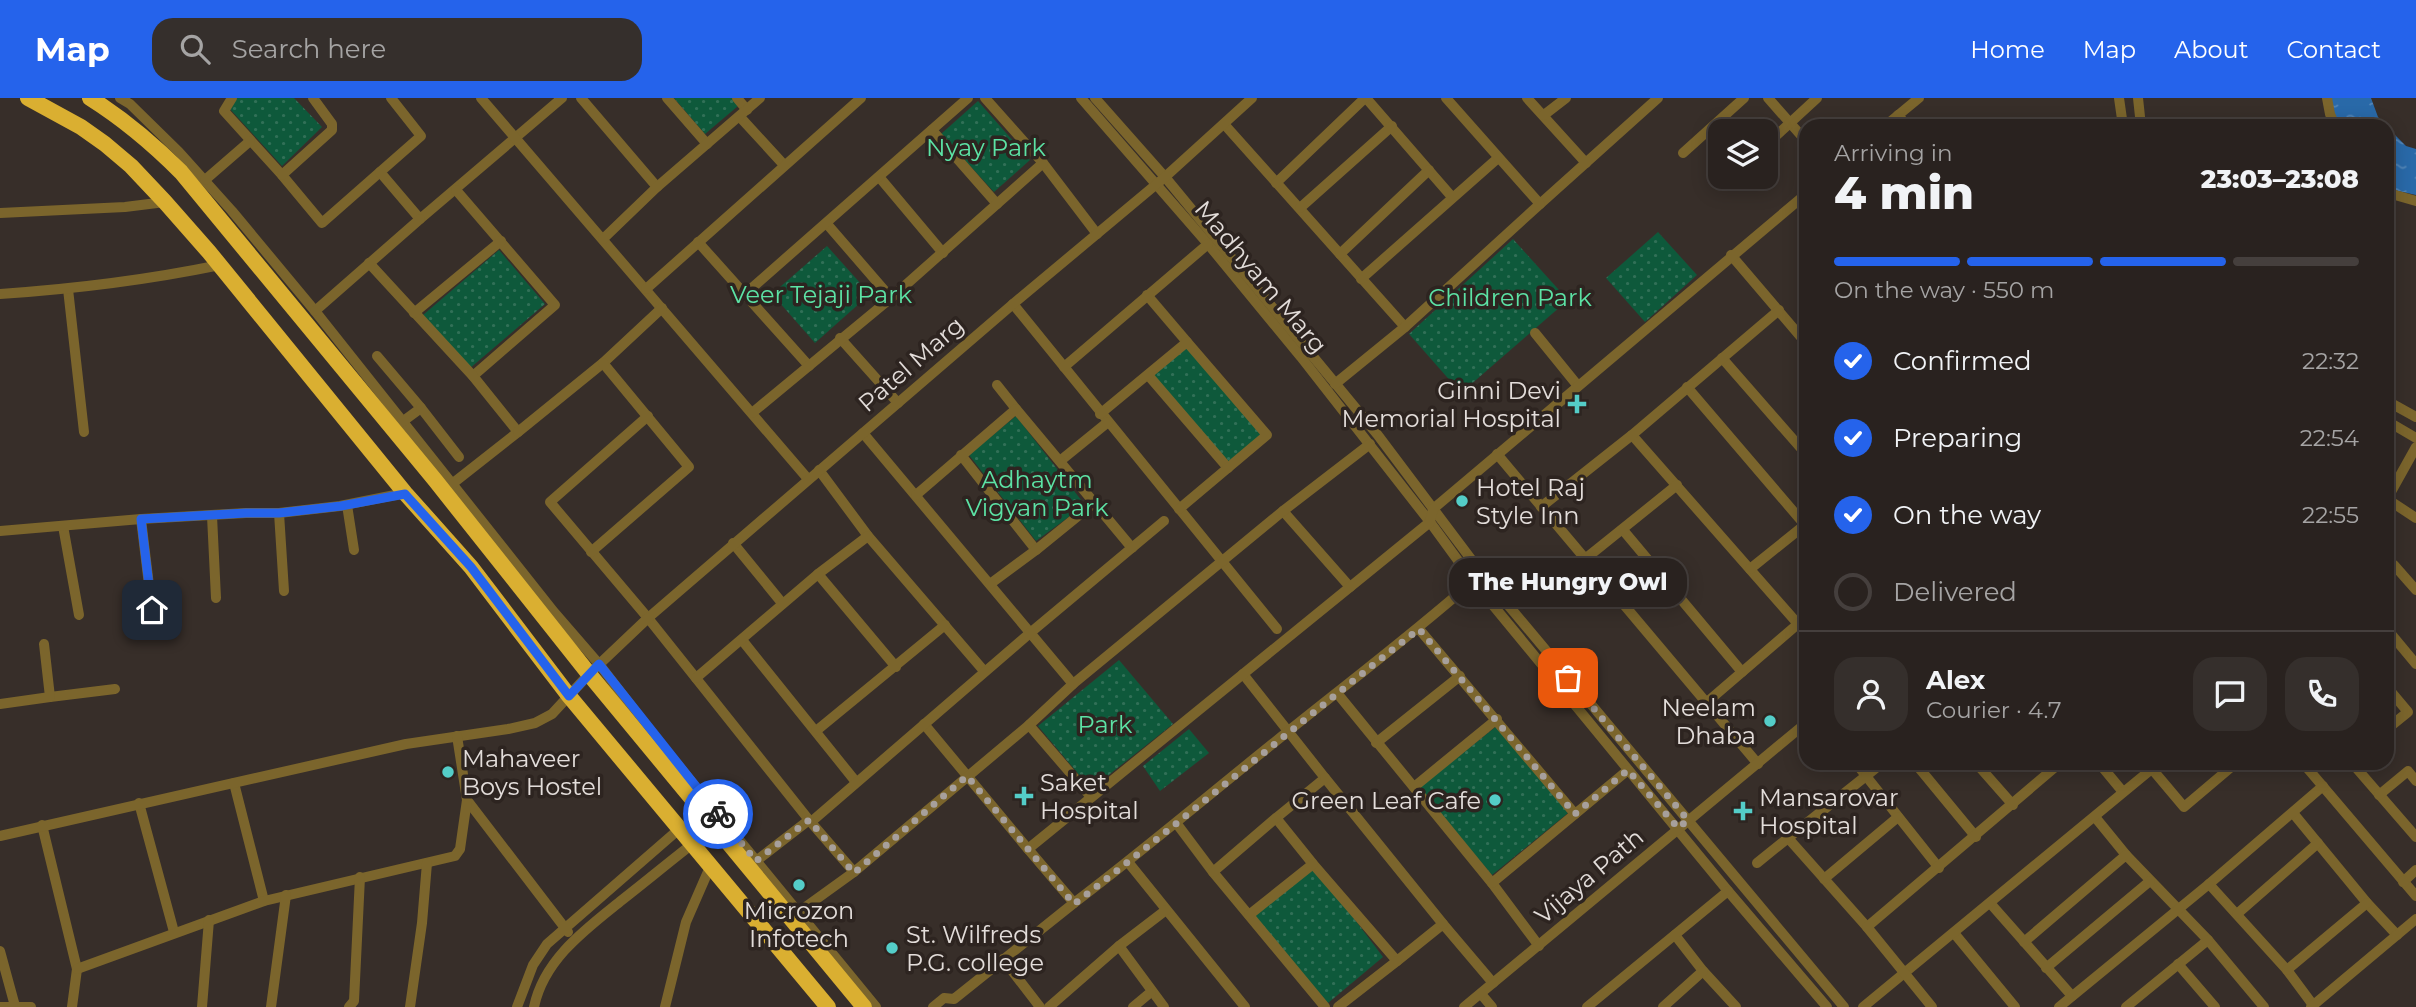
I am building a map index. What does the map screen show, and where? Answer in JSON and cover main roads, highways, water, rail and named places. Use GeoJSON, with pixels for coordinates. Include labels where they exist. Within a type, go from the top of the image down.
{"type":"FeatureCollection","features":[{"type":"Feature","properties":{"kind":"highway"},"geometry":{"type":"LineString","coordinates":[[28,98],[105,144],[131,166],[165,202],[220,265],[405,494],[471,567],[569,696],[828,1007]]}},
{"type":"Feature","properties":{"kind":"highway"},"geometry":{"type":"LineString","coordinates":[[90,98],[126,104],[150,141],[189,182],[594,669],[795,916],[864,1007]]}},
{"type":"Feature","properties":{"kind":"water"},"geometry":{"type":"Polygon","coordinates":[[[2328,98],[2371,98],[2380,119],[2334,119],[2328,98]]]}},
{"type":"Feature","properties":{"kind":"water"},"geometry":{"type":"Polygon","coordinates":[[[2394,134],[2406,146],[2416,149],[2416,195],[2394,190],[2394,134]]]}},
{"type":"Feature","properties":{"kind":"place","name":"Ginni Devi Memorial Hospital"},"geometry":{"type":"Point","coordinates":[1577,404]}},
{"type":"Feature","properties":{"kind":"place","name":"Hotel Raj Style Inn"},"geometry":{"type":"Point","coordinates":[1462,501]}},
{"type":"Feature","properties":{"kind":"place","name":"The Hungry Owl"},"geometry":{"type":"Point","coordinates":[1568,678]}},
{"type":"Feature","properties":{"kind":"place","name":"Neelam Dhaba"},"geometry":{"type":"Point","coordinates":[1770,721]}},
{"type":"Feature","properties":{"kind":"place","name":"Mahaveer Boys Hostel"},"geometry":{"type":"Point","coordinates":[448,772]}},
{"type":"Feature","properties":{"kind":"place","name":"Saket Hospital"},"geometry":{"type":"Point","coordinates":[1024,796]}},
{"type":"Feature","properties":{"kind":"place","name":"Green Leaf Cafe"},"geometry":{"type":"Point","coordinates":[1495,800]}},
{"type":"Feature","properties":{"kind":"place","name":"Mansarovar Hospital"},"geometry":{"type":"Point","coordinates":[1743,811]}},
{"type":"Feature","properties":{"kind":"place","name":"Microzon Infotech"},"geometry":{"type":"Point","coordinates":[799,885]}},
{"type":"Feature","properties":{"kind":"place","name":"St. Wilfreds P.G. college"},"geometry":{"type":"Point","coordinates":[892,948]}},
{"type":"Feature","properties":{"kind":"park label","name":"Nyay Park"},"geometry":{"type":"Point","coordinates":[986,147]}},
{"type":"Feature","properties":{"kind":"park label","name":"Veer Tejaji Park"},"geometry":{"type":"Point","coordinates":[821,294]}},
{"type":"Feature","properties":{"kind":"park label","name":"Children Park"},"geometry":{"type":"Point","coordinates":[1510,297]}},
{"type":"Feature","properties":{"kind":"park label","name":"Adhaytm Vigyan Park"},"geometry":{"type":"Point","coordinates":[1037,493]}},
{"type":"Feature","properties":{"kind":"park label","name":"Park"},"geometry":{"type":"Point","coordinates":[1105,724]}}]}
